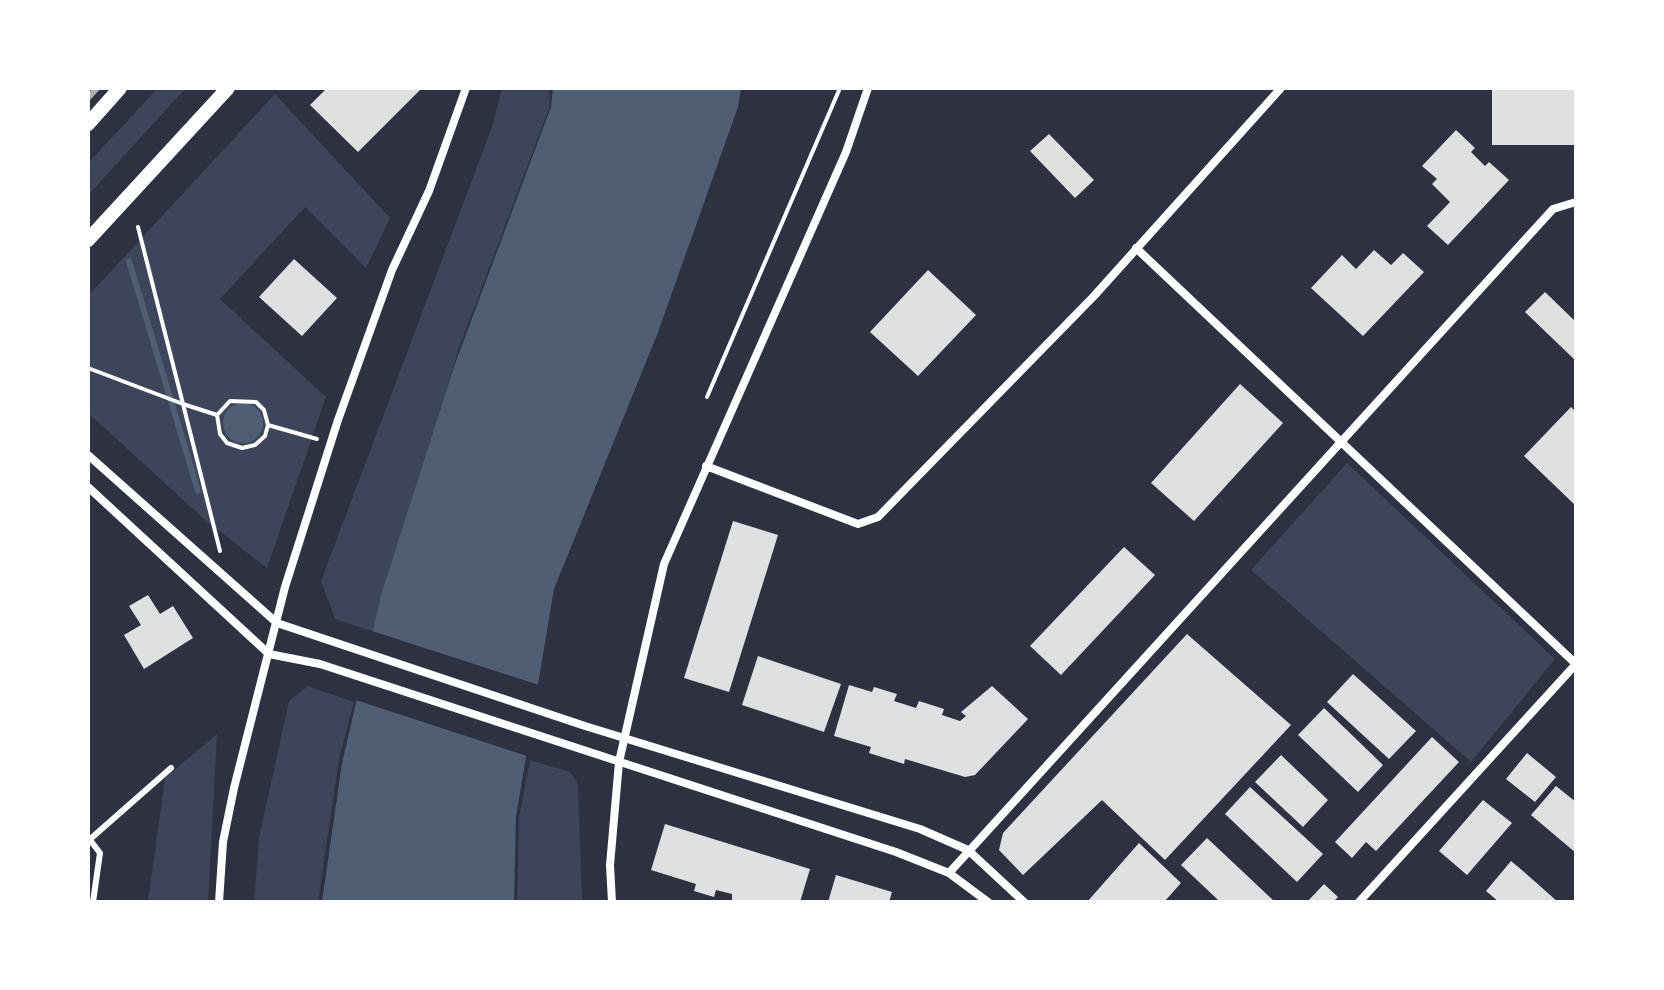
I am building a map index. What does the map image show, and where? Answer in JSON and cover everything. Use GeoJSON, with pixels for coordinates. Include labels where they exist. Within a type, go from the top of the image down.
{"type":"FeatureCollection","features":[{"type":"Feature","properties":{"kind":"street"},"geometry":{"type":"LineString","coordinates":[[88,124],[120,88]]}},
{"type":"Feature","properties":{"kind":"street"},"geometry":{"type":"LineString","coordinates":[[88,240],[228,88]]}},
{"type":"Feature","properties":{"kind":"street"},"geometry":{"type":"LineString","coordinates":[[219,902],[228,815],[277,623],[338,420],[392,270],[429,191],[466,88]]}},
{"type":"Feature","properties":{"kind":"street"},"geometry":{"type":"LineString","coordinates":[[612,902],[610,865],[619,762],[664,564],[846,152],[868,88]]}},
{"type":"Feature","properties":{"kind":"street"},"geometry":{"type":"LineString","coordinates":[[706,466],[858,524],[878,517],[1136,248],[1281,88]]}},
{"type":"Feature","properties":{"kind":"street"},"geometry":{"type":"LineString","coordinates":[[949,873],[1553,209],[1576,202]]}},
{"type":"Feature","properties":{"kind":"street"},"geometry":{"type":"LineString","coordinates":[[1136,248],[1576,664],[1359,902]]}},
{"type":"Feature","properties":{"kind":"street"},"geometry":{"type":"LineString","coordinates":[[88,455],[277,623],[585,726],[920,829],[968,850],[1024,902]]}},
{"type":"Feature","properties":{"kind":"street"},"geometry":{"type":"LineString","coordinates":[[88,487],[269,654],[320,664],[896,852],[949,873],[988,902]]}},
{"type":"Feature","properties":{"kind":"lane"},"geometry":{"type":"LineString","coordinates":[[93,902],[100,853],[89,841],[171,768]]}},
{"type":"Feature","properties":{"kind":"path"},"geometry":{"type":"LineString","coordinates":[[707,397],[840,88]]}},
{"type":"Feature","properties":{"kind":"path"},"geometry":{"type":"LineString","coordinates":[[138,227],[221,558]]}},
{"type":"Feature","properties":{"kind":"path"},"geometry":{"type":"LineString","coordinates":[[88,368],[217,415]]}},
{"type":"Feature","properties":{"kind":"path"},"geometry":{"type":"LineString","coordinates":[[242,399],[256,402],[264,410],[268,425],[265,436],[255,445],[242,448],[227,443],[220,434],[217,415],[230,401],[242,399]]}},
{"type":"Feature","properties":{"kind":"path"},"geometry":{"type":"LineString","coordinates":[[268,425],[317,439]]}},
{"type":"Feature","properties":{"kind":"shaded area"},"geometry":{"type":"Polygon","coordinates":[[[158,88],[186,88],[88,195],[88,163],[158,88]]]}},
{"type":"Feature","properties":{"kind":"shaded area"},"geometry":{"type":"Polygon","coordinates":[[[502,88],[549,88],[550,106],[458,351],[377,633],[335,619],[321,581],[492,127],[502,88]]]}},
{"type":"Feature","properties":{"kind":"shaded area"},"geometry":{"type":"Polygon","coordinates":[[[553,88],[741,88],[738,107],[657,335],[554,589],[516,817],[514,902],[322,902],[342,763],[381,595],[455,364],[551,107],[553,88]]]}},
{"type":"Feature","properties":{"kind":"shaded area"},"geometry":{"type":"Polygon","coordinates":[[[275,94],[390,218],[366,268],[305,207],[220,299],[326,397],[267,568],[205,520],[88,413],[88,296],[275,94]]]}},
{"type":"Feature","properties":{"kind":"shaded area"},"geometry":{"type":"Polygon","coordinates":[[[243,403],[257,409],[263,423],[257,437],[243,443],[229,437],[223,423],[229,409],[243,403]]]}},
{"type":"Feature","properties":{"kind":"shaded area"},"geometry":{"type":"Polygon","coordinates":[[[1347,463],[1555,659],[1471,762],[1251,570],[1347,463]]]}},
{"type":"Feature","properties":{"kind":"shaded area"},"geometry":{"type":"Polygon","coordinates":[[[308,686],[354,702],[339,759],[318,902],[254,902],[259,838],[289,701],[308,686]]]}},
{"type":"Feature","properties":{"kind":"shaded area"},"geometry":{"type":"Polygon","coordinates":[[[217,734],[208,902],[148,902],[165,778],[217,734]]]}},
{"type":"Feature","properties":{"kind":"shaded area"},"geometry":{"type":"Polygon","coordinates":[[[530,760],[570,772],[578,784],[582,902],[517,902],[519,817],[530,760]]]}},
{"type":"Feature","properties":{"kind":"pier"},"geometry":{"type":"Polygon","coordinates":[[[369,630],[542,686],[530,757],[353,699],[369,630]]]}},
{"type":"Feature","properties":{"kind":"building"},"geometry":{"type":"Polygon","coordinates":[[[327,88],[422,88],[358,152],[310,105],[327,88]]]}},
{"type":"Feature","properties":{"kind":"building"},"geometry":{"type":"Polygon","coordinates":[[[1492,88],[1576,88],[1576,145],[1492,145],[1492,88]]]}},
{"type":"Feature","properties":{"kind":"building"},"geometry":{"type":"Polygon","coordinates":[[[1456,130],[1475,148],[1471,152],[1485,166],[1489,162],[1509,180],[1448,245],[1427,226],[1450,202],[1432,184],[1437,179],[1422,166],[1456,130]]]}},
{"type":"Feature","properties":{"kind":"building"},"geometry":{"type":"Polygon","coordinates":[[[1049,134],[1094,180],[1075,198],[1030,151],[1049,134]]]}},
{"type":"Feature","properties":{"kind":"building"},"geometry":{"type":"Polygon","coordinates":[[[1374,250],[1391,265],[1403,253],[1424,272],[1363,336],[1311,288],[1342,255],[1356,269],[1374,250]]]}},
{"type":"Feature","properties":{"kind":"building"},"geometry":{"type":"Polygon","coordinates":[[[294,259],[337,298],[302,336],[259,297],[294,259]]]}},
{"type":"Feature","properties":{"kind":"building"},"geometry":{"type":"Polygon","coordinates":[[[928,270],[976,315],[918,376],[870,332],[928,270]]]}},
{"type":"Feature","properties":{"kind":"building"},"geometry":{"type":"Polygon","coordinates":[[[1545,292],[1576,322],[1576,361],[1525,312],[1545,292]]]}},
{"type":"Feature","properties":{"kind":"building"},"geometry":{"type":"Polygon","coordinates":[[[1240,384],[1283,423],[1194,521],[1151,483],[1240,384]]]}},
{"type":"Feature","properties":{"kind":"building"},"geometry":{"type":"Polygon","coordinates":[[[1571,407],[1576,412],[1576,506],[1524,456],[1571,407]]]}},
{"type":"Feature","properties":{"kind":"building"},"geometry":{"type":"Polygon","coordinates":[[[733,521],[778,535],[729,692],[684,678],[733,521]]]}},
{"type":"Feature","properties":{"kind":"building"},"geometry":{"type":"Polygon","coordinates":[[[1124,547],[1155,575],[1061,675],[1030,646],[1124,547]]]}},
{"type":"Feature","properties":{"kind":"building"},"geometry":{"type":"Polygon","coordinates":[[[148,595],[160,614],[173,606],[193,638],[144,669],[124,635],[141,625],[129,606],[148,595]]]}},
{"type":"Feature","properties":{"kind":"building"},"geometry":{"type":"Polygon","coordinates":[[[1187,634],[1291,725],[1165,860],[1102,800],[1023,875],[999,850],[1003,833],[1187,634]]]}},
{"type":"Feature","properties":{"kind":"building"},"geometry":{"type":"Polygon","coordinates":[[[758,656],[841,684],[824,732],[742,705],[758,656]]]}},
{"type":"Feature","properties":{"kind":"building"},"geometry":{"type":"Polygon","coordinates":[[[1353,674],[1416,731],[1389,759],[1327,702],[1353,674]]]}},
{"type":"Feature","properties":{"kind":"building"},"geometry":{"type":"Polygon","coordinates":[[[849,685],[872,692],[874,687],[897,694],[894,701],[916,708],[919,701],[944,709],[942,715],[960,721],[966,716],[961,712],[992,686],[1028,719],[975,775],[965,777],[905,759],[904,764],[869,753],[871,747],[834,736],[849,685]]]}},
{"type":"Feature","properties":{"kind":"building"},"geometry":{"type":"Polygon","coordinates":[[[1324,708],[1383,765],[1358,792],[1298,735],[1324,708]]]}},
{"type":"Feature","properties":{"kind":"building"},"geometry":{"type":"Polygon","coordinates":[[[1432,737],[1459,762],[1376,851],[1366,842],[1352,858],[1335,842],[1432,737]]]}},
{"type":"Feature","properties":{"kind":"building"},"geometry":{"type":"Polygon","coordinates":[[[1527,753],[1556,777],[1535,802],[1506,779],[1527,753]]]}},
{"type":"Feature","properties":{"kind":"building"},"geometry":{"type":"Polygon","coordinates":[[[1281,755],[1328,800],[1303,827],[1255,782],[1281,755]]]}},
{"type":"Feature","properties":{"kind":"building"},"geometry":{"type":"Polygon","coordinates":[[[1556,786],[1576,802],[1576,853],[1531,815],[1556,786]]]}},
{"type":"Feature","properties":{"kind":"building"},"geometry":{"type":"Polygon","coordinates":[[[1250,787],[1323,854],[1297,882],[1225,814],[1250,787]]]}},
{"type":"Feature","properties":{"kind":"building"},"geometry":{"type":"Polygon","coordinates":[[[1483,800],[1512,823],[1467,875],[1439,851],[1483,800]]]}},
{"type":"Feature","properties":{"kind":"building"},"geometry":{"type":"Polygon","coordinates":[[[665,824],[810,869],[800,902],[732,902],[732,894],[716,890],[714,897],[694,891],[696,884],[651,870],[665,824]]]}},
{"type":"Feature","properties":{"kind":"building"},"geometry":{"type":"Polygon","coordinates":[[[1207,838],[1275,902],[1220,902],[1181,865],[1207,838]]]}},
{"type":"Feature","properties":{"kind":"building"},"geometry":{"type":"Polygon","coordinates":[[[1139,843],[1181,883],[1164,902],[1087,902],[1139,843]]]}},
{"type":"Feature","properties":{"kind":"building"},"geometry":{"type":"Polygon","coordinates":[[[1511,861],[1558,902],[1499,902],[1486,891],[1511,861]]]}},
{"type":"Feature","properties":{"kind":"building"},"geometry":{"type":"Polygon","coordinates":[[[836,875],[892,892],[889,902],[828,902],[836,875]]]}},
{"type":"Feature","properties":{"kind":"building"},"geometry":{"type":"Polygon","coordinates":[[[1324,884],[1338,897],[1333,902],[1307,902],[1324,884]]]}},
{"type":"Feature","properties":{"kind":"waterway"},"geometry":{"type":"LineString","coordinates":[[129,261],[198,491]]}},
{"type":"Feature","properties":{"kind":"railway"},"geometry":{"type":"LineString","coordinates":[[88,98],[97,88]]}}]}
